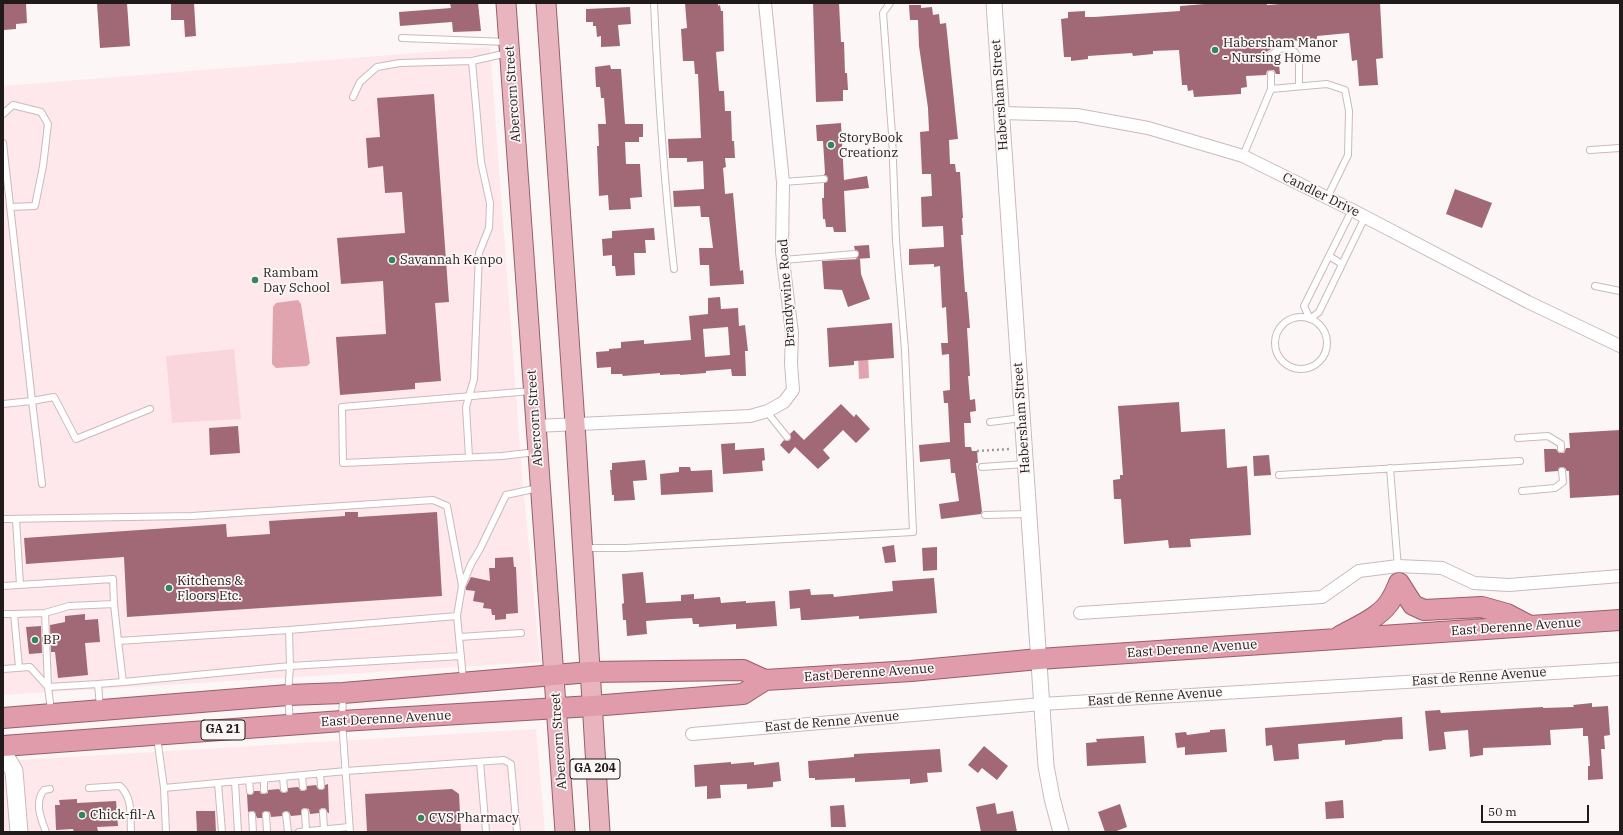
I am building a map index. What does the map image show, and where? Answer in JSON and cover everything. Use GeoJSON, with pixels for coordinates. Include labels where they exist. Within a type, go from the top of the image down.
{"type":"FeatureCollection","features":[{"type":"Feature","properties":{"kind":"highway"},"geometry":{"type":"LineString","coordinates":[[1398,575],[1413,605],[1424,610],[1482,607],[1506,614],[1530,626]]}},
{"type":"Feature","properties":{"kind":"highway"},"geometry":{"type":"LineString","coordinates":[[1334,639],[1375,616],[1386,607],[1392,598],[1398,575]]}},
{"type":"Feature","properties":{"kind":"highway","name":"East Derenne Avenue"},"geometry":{"type":"LineString","coordinates":[[3,718],[343,693],[590,672],[743,670],[765,680],[911,671],[1039,659],[1620,620]]}},
{"type":"Feature","properties":{"kind":"highway","name":"East Derenne Avenue"},"geometry":{"type":"LineString","coordinates":[[3,746],[290,724],[592,706],[743,694],[765,680]]}},
{"type":"Feature","properties":{"kind":"main road","name":"Abercorn Street"},"geometry":{"type":"LineString","coordinates":[[506,3],[565,832]]}},
{"type":"Feature","properties":{"kind":"main road"},"geometry":{"type":"LineString","coordinates":[[546,3],[575,424],[590,672]]}},
{"type":"Feature","properties":{"kind":"main road","name":"GA 204"},"geometry":{"type":"LineString","coordinates":[[590,672],[600,832]]}},
{"type":"Feature","properties":{"kind":"main road"},"geometry":{"type":"LineString","coordinates":[[3,752],[14,771],[19,832]]}},
{"type":"Feature","properties":{"kind":"street","name":"Brandywine Road"},"geometry":{"type":"LineString","coordinates":[[536,426],[750,416],[768,410],[784,402],[792,390],[792,333],[783,260],[783,182],[765,3]]}},
{"type":"Feature","properties":{"kind":"street","name":"Habersham Street"},"geometry":{"type":"LineString","coordinates":[[994,3],[1000,113],[1046,766],[1052,798],[1061,832]]}},
{"type":"Feature","properties":{"kind":"street","name":"Candler Drive"},"geometry":{"type":"LineString","coordinates":[[1000,113],[1077,114],[1148,128],[1243,156],[1352,210],[1528,302],[1620,346]]}},
{"type":"Feature","properties":{"kind":"street"},"geometry":{"type":"LineString","coordinates":[[1080,614],[1322,597],[1359,571],[1398,575],[1442,568],[1474,583],[1509,585],[1620,576]]}},
{"type":"Feature","properties":{"kind":"street","name":"East de Renne Avenue"},"geometry":{"type":"LineString","coordinates":[[692,734],[1042,704],[1620,669]]}},
{"type":"Feature","properties":{"kind":"lane"},"geometry":{"type":"LineString","coordinates":[[654,3],[656,56],[667,202],[674,269]]}},
{"type":"Feature","properties":{"kind":"lane"},"geometry":{"type":"LineString","coordinates":[[582,548],[625,548],[913,532],[905,350],[896,241],[892,134],[883,13],[890,3]]}},
{"type":"Feature","properties":{"kind":"lane"},"geometry":{"type":"LineString","coordinates":[[402,38],[509,48]]}},
{"type":"Feature","properties":{"kind":"lane"},"geometry":{"type":"LineString","coordinates":[[353,97],[360,82],[377,68],[400,62],[472,61],[509,48]]}},
{"type":"Feature","properties":{"kind":"lane"},"geometry":{"type":"LineString","coordinates":[[1269,56],[1280,49],[1285,48],[1295,52],[1299,60],[1300,86]]}},
{"type":"Feature","properties":{"kind":"lane"},"geometry":{"type":"LineString","coordinates":[[469,457],[466,407],[474,379],[479,253],[489,228],[490,203],[481,162],[472,61]]}},
{"type":"Feature","properties":{"kind":"lane"},"geometry":{"type":"LineString","coordinates":[[1243,156],[1271,89],[1271,74]]}},
{"type":"Feature","properties":{"kind":"lane"},"geometry":{"type":"LineString","coordinates":[[1271,89],[1327,84],[1345,90],[1349,111],[1348,156],[1327,198]]}},
{"type":"Feature","properties":{"kind":"lane"},"geometry":{"type":"LineString","coordinates":[[3,114],[13,105],[41,112],[48,124],[36,206],[10,207]]}},
{"type":"Feature","properties":{"kind":"lane"},"geometry":{"type":"LineString","coordinates":[[3,143],[42,484]]}},
{"type":"Feature","properties":{"kind":"lane"},"geometry":{"type":"LineString","coordinates":[[1590,150],[1620,148]]}},
{"type":"Feature","properties":{"kind":"lane"},"geometry":{"type":"LineString","coordinates":[[783,182],[824,179]]}},
{"type":"Feature","properties":{"kind":"lane"},"geometry":{"type":"LineString","coordinates":[[1310,319],[1302,317],[1293,318],[1285,322],[1279,328],[1276,336],[1274,344],[1278,356],[1288,366],[1296,369],[1304,369],[1319,361],[1327,346],[1323,329],[1310,319],[1304,306],[1352,210]]}},
{"type":"Feature","properties":{"kind":"lane"},"geometry":{"type":"LineString","coordinates":[[1310,319],[1319,312],[1365,217]]}},
{"type":"Feature","properties":{"kind":"lane"},"geometry":{"type":"LineString","coordinates":[[783,260],[855,254]]}},
{"type":"Feature","properties":{"kind":"lane"},"geometry":{"type":"LineString","coordinates":[[1329,256],[1342,264]]}},
{"type":"Feature","properties":{"kind":"lane"},"geometry":{"type":"LineString","coordinates":[[1595,286],[1620,291]]}},
{"type":"Feature","properties":{"kind":"lane"},"geometry":{"type":"LineString","coordinates":[[534,391],[342,407],[343,463],[538,452]]}},
{"type":"Feature","properties":{"kind":"lane"},"geometry":{"type":"LineString","coordinates":[[3,404],[54,397],[76,438],[150,409]]}},
{"type":"Feature","properties":{"kind":"lane"},"geometry":{"type":"LineString","coordinates":[[768,410],[771,417],[787,437]]}},
{"type":"Feature","properties":{"kind":"lane"},"geometry":{"type":"LineString","coordinates":[[990,422],[1022,418]]}},
{"type":"Feature","properties":{"kind":"lane"},"geometry":{"type":"LineString","coordinates":[[1518,438],[1548,436],[1561,444],[1561,449]]}},
{"type":"Feature","properties":{"kind":"lane"},"geometry":{"type":"LineString","coordinates":[[1279,475],[1520,461]]}},
{"type":"Feature","properties":{"kind":"lane"},"geometry":{"type":"LineString","coordinates":[[982,467],[1025,464]]}},
{"type":"Feature","properties":{"kind":"lane"},"geometry":{"type":"LineString","coordinates":[[1390,468],[1398,575]]}},
{"type":"Feature","properties":{"kind":"lane"},"geometry":{"type":"LineString","coordinates":[[1522,491],[1555,488],[1563,482],[1562,471]]}},
{"type":"Feature","properties":{"kind":"lane"},"geometry":{"type":"LineString","coordinates":[[464,683],[457,616],[462,586],[471,564],[480,549],[506,495],[540,487]]}},
{"type":"Feature","properties":{"kind":"lane"},"geometry":{"type":"LineString","coordinates":[[3,519],[192,516],[433,500],[447,506],[462,586]]}},
{"type":"Feature","properties":{"kind":"lane"},"geometry":{"type":"LineString","coordinates":[[985,516],[1028,514]]}},
{"type":"Feature","properties":{"kind":"lane"},"geometry":{"type":"LineString","coordinates":[[16,518],[20,585]]}},
{"type":"Feature","properties":{"kind":"lane"},"geometry":{"type":"LineString","coordinates":[[3,586],[114,579],[114,604],[123,682]]}},
{"type":"Feature","properties":{"kind":"lane"},"geometry":{"type":"LineString","coordinates":[[3,614],[45,613],[68,606],[114,604]]}},
{"type":"Feature","properties":{"kind":"lane"},"geometry":{"type":"LineString","coordinates":[[45,613],[48,687],[51,714]]}},
{"type":"Feature","properties":{"kind":"lane"},"geometry":{"type":"LineString","coordinates":[[14,614],[19,667]]}},
{"type":"Feature","properties":{"kind":"lane"},"geometry":{"type":"LineString","coordinates":[[118,641],[289,630],[457,616]]}},
{"type":"Feature","properties":{"kind":"lane"},"geometry":{"type":"LineString","coordinates":[[289,630],[290,666],[288,696],[290,724]]}},
{"type":"Feature","properties":{"kind":"lane"},"geometry":{"type":"LineString","coordinates":[[459,637],[521,633]]}},
{"type":"Feature","properties":{"kind":"lane"},"geometry":{"type":"LineString","coordinates":[[48,687],[123,682],[290,666],[461,656]]}},
{"type":"Feature","properties":{"kind":"lane"},"geometry":{"type":"LineString","coordinates":[[3,669],[30,667],[48,687]]}},
{"type":"Feature","properties":{"kind":"lane"},"geometry":{"type":"LineString","coordinates":[[98,684],[101,710]]}},
{"type":"Feature","properties":{"kind":"lane"},"geometry":{"type":"LineString","coordinates":[[298,832],[349,830],[342,721],[343,693]]}},
{"type":"Feature","properties":{"kind":"lane"},"geometry":{"type":"LineString","coordinates":[[157,734],[164,788],[166,832]]}},
{"type":"Feature","properties":{"kind":"lane"},"geometry":{"type":"LineString","coordinates":[[164,788],[320,773],[504,760],[511,764],[517,832]]}},
{"type":"Feature","properties":{"kind":"lane"},"geometry":{"type":"LineString","coordinates":[[480,762],[486,832]]}},
{"type":"Feature","properties":{"kind":"lane"},"geometry":{"type":"LineString","coordinates":[[320,773],[321,786]]}},
{"type":"Feature","properties":{"kind":"lane"},"geometry":{"type":"LineString","coordinates":[[302,775],[303,787]]}},
{"type":"Feature","properties":{"kind":"lane"},"geometry":{"type":"LineString","coordinates":[[283,777],[284,789]]}},
{"type":"Feature","properties":{"kind":"lane"},"geometry":{"type":"LineString","coordinates":[[264,779],[264,790]]}},
{"type":"Feature","properties":{"kind":"lane"},"geometry":{"type":"LineString","coordinates":[[249,780],[250,791]]}},
{"type":"Feature","properties":{"kind":"lane"},"geometry":{"type":"LineString","coordinates":[[234,782],[238,832]]}},
{"type":"Feature","properties":{"kind":"lane"},"geometry":{"type":"LineString","coordinates":[[218,783],[222,832]]}},
{"type":"Feature","properties":{"kind":"lane"},"geometry":{"type":"LineString","coordinates":[[89,788],[120,786],[126,791],[129,797],[132,832]]}},
{"type":"Feature","properties":{"kind":"lane"},"geometry":{"type":"LineString","coordinates":[[46,832],[41,820],[39,799],[44,790],[50,790]]}},
{"type":"Feature","properties":{"kind":"lane"},"geometry":{"type":"LineString","coordinates":[[305,812],[306,831]]}},
{"type":"Feature","properties":{"kind":"lane"},"geometry":{"type":"LineString","coordinates":[[323,812],[324,830]]}},
{"type":"Feature","properties":{"kind":"lane"},"geometry":{"type":"LineString","coordinates":[[252,815],[253,832]]}},
{"type":"Feature","properties":{"kind":"lane"},"geometry":{"type":"LineString","coordinates":[[266,815],[267,832]]}},
{"type":"Feature","properties":{"kind":"lane"},"geometry":{"type":"LineString","coordinates":[[286,815],[288,832]]}},
{"type":"Feature","properties":{"kind":"path"},"geometry":{"type":"LineString","coordinates":[[977,451],[1024,448]]}},
{"type":"Feature","properties":{"kind":"shaded area","name":"Rambam Day School"},"geometry":{"type":"Polygon","coordinates":[[[490,47],[522,475],[540,662],[3,695],[3,86],[490,47]]]}},
{"type":"Feature","properties":{"kind":"shaded area"},"geometry":{"type":"Polygon","coordinates":[[[298,300],[301,304],[310,363],[307,366],[276,368],[272,364],[273,307],[276,303],[298,300]]]}},
{"type":"Feature","properties":{"kind":"shaded area"},"geometry":{"type":"Polygon","coordinates":[[[234,349],[241,419],[172,423],[166,356],[234,349]]]}},
{"type":"Feature","properties":{"kind":"shaded area"},"geometry":{"type":"Polygon","coordinates":[[[858,354],[868,354],[869,378],[859,379],[858,354]]]}},
{"type":"Feature","properties":{"kind":"shaded area"},"geometry":{"type":"Polygon","coordinates":[[[536,729],[545,832],[3,832],[3,761],[536,729]]]}},
{"type":"Feature","properties":{"kind":"building"},"geometry":{"type":"Polygon","coordinates":[[[3,3],[26,3],[27,23],[16,24],[16,29],[4,30],[3,3]]]}},
{"type":"Feature","properties":{"kind":"building"},"geometry":{"type":"Polygon","coordinates":[[[97,3],[127,3],[130,46],[100,48],[97,3]]]}},
{"type":"Feature","properties":{"kind":"building"},"geometry":{"type":"Polygon","coordinates":[[[171,3],[194,3],[196,36],[185,37],[184,20],[171,20],[171,3]]]}},
{"type":"Feature","properties":{"kind":"building"},"geometry":{"type":"Polygon","coordinates":[[[450,3],[478,3],[481,31],[453,32],[452,22],[400,26],[399,12],[451,8],[450,3]]]}},
{"type":"Feature","properties":{"kind":"building"},"geometry":{"type":"Polygon","coordinates":[[[685,3],[718,3],[721,11],[723,11],[724,51],[716,52],[719,91],[724,91],[725,111],[731,111],[732,141],[734,141],[735,158],[725,158],[726,167],[723,168],[725,194],[733,193],[740,271],[743,270],[744,284],[710,286],[709,265],[700,265],[699,248],[713,248],[709,217],[701,217],[700,206],[674,207],[673,191],[704,189],[703,161],[687,162],[687,158],[669,158],[668,139],[701,138],[698,74],[695,74],[694,61],[683,61],[681,29],[687,28],[685,3]]]}},
{"type":"Feature","properties":{"kind":"building"},"geometry":{"type":"Polygon","coordinates":[[[813,3],[839,3],[841,42],[844,42],[845,73],[847,73],[848,90],[843,90],[843,101],[816,102],[813,3]]]}},
{"type":"Feature","properties":{"kind":"building","name":"Habersham Manor - Nursing Home"},"geometry":{"type":"Polygon","coordinates":[[[1217,3],[1267,3],[1267,5],[1292,3],[1380,3],[1383,58],[1376,59],[1378,85],[1359,86],[1357,60],[1352,61],[1349,33],[1317,36],[1317,40],[1277,41],[1278,45],[1266,52],[1265,57],[1267,60],[1270,60],[1278,55],[1280,74],[1276,74],[1274,70],[1271,70],[1267,71],[1266,75],[1246,76],[1247,87],[1241,88],[1241,94],[1194,97],[1193,90],[1188,91],[1187,85],[1182,85],[1179,50],[1153,51],[1153,54],[1133,56],[1132,53],[1088,56],[1088,59],[1071,61],[1071,57],[1064,57],[1061,19],[1068,18],[1068,12],[1085,11],[1085,17],[1094,17],[1180,11],[1180,6],[1217,3]]]}},
{"type":"Feature","properties":{"kind":"building"},"geometry":{"type":"Polygon","coordinates":[[[909,5],[921,5],[921,8],[932,7],[933,15],[939,14],[940,24],[946,23],[958,139],[949,140],[950,164],[955,164],[956,172],[960,172],[963,218],[963,235],[961,235],[965,292],[967,292],[970,328],[967,328],[970,376],[968,376],[970,400],[975,399],[976,411],[970,412],[971,423],[964,423],[965,447],[971,447],[972,451],[977,451],[978,463],[976,463],[982,511],[981,514],[941,519],[939,504],[959,501],[955,473],[951,473],[950,459],[920,462],[919,445],[950,442],[948,403],[944,403],[943,391],[950,390],[949,354],[942,355],[941,343],[948,343],[946,307],[942,308],[940,266],[934,267],[934,264],[909,265],[909,249],[944,247],[943,226],[922,227],[921,197],[932,196],[931,174],[922,174],[920,132],[929,131],[928,108],[919,46],[918,20],[910,20],[909,5]]]}},
{"type":"Feature","properties":{"kind":"building"},"geometry":{"type":"Polygon","coordinates":[[[630,7],[631,24],[618,25],[620,46],[601,47],[601,36],[597,37],[596,26],[593,26],[593,22],[586,22],[586,9],[630,7]]]}},
{"type":"Feature","properties":{"kind":"building"},"geometry":{"type":"Polygon","coordinates":[[[610,65],[611,69],[621,69],[625,124],[643,124],[643,137],[639,137],[639,142],[625,142],[626,164],[640,164],[642,197],[630,198],[631,209],[609,210],[608,195],[599,196],[597,146],[599,146],[598,124],[606,124],[604,98],[601,98],[600,87],[596,87],[595,67],[610,65]]]}},
{"type":"Feature","properties":{"kind":"building","name":"Savannah Kenpo"},"geometry":{"type":"Polygon","coordinates":[[[434,94],[449,302],[435,303],[441,381],[415,383],[415,389],[340,395],[336,337],[386,334],[383,281],[341,284],[337,238],[405,233],[402,192],[385,193],[383,166],[368,168],[366,138],[380,137],[377,98],[434,94]]]}},
{"type":"Feature","properties":{"kind":"building"},"geometry":{"type":"Polygon","coordinates":[[[841,123],[844,180],[867,176],[869,188],[844,191],[846,232],[834,232],[833,227],[826,227],[825,219],[823,219],[822,198],[824,198],[824,183],[827,182],[828,179],[827,176],[824,175],[823,141],[817,141],[816,125],[841,123]]]}},
{"type":"Feature","properties":{"kind":"building"},"geometry":{"type":"Polygon","coordinates":[[[1455,189],[1492,203],[1482,228],[1446,214],[1455,189]]]}},
{"type":"Feature","properties":{"kind":"building"},"geometry":{"type":"Polygon","coordinates":[[[654,228],[655,240],[645,240],[646,253],[634,253],[635,275],[616,276],[615,266],[612,266],[612,255],[603,256],[602,239],[612,238],[612,231],[654,228]]]}},
{"type":"Feature","properties":{"kind":"building"},"geometry":{"type":"Polygon","coordinates":[[[869,245],[870,258],[856,259],[859,254],[858,251],[855,250],[854,246],[869,245]]]}},
{"type":"Feature","properties":{"kind":"building"},"geometry":{"type":"Polygon","coordinates":[[[860,259],[861,274],[870,299],[848,307],[842,290],[824,289],[822,261],[860,259]]]}},
{"type":"Feature","properties":{"kind":"building"},"geometry":{"type":"Polygon","coordinates":[[[720,297],[721,309],[738,308],[739,326],[745,325],[748,351],[745,351],[746,376],[732,376],[731,369],[680,375],[660,375],[660,373],[623,376],[622,374],[611,374],[611,367],[597,368],[596,352],[621,348],[621,342],[644,340],[644,344],[691,340],[689,316],[708,314],[708,298],[720,297]],[[728,327],[703,329],[705,357],[730,355],[728,327]]]}},
{"type":"Feature","properties":{"kind":"building"},"geometry":{"type":"Polygon","coordinates":[[[892,323],[894,358],[854,361],[854,365],[829,367],[827,328],[892,323]]]}},
{"type":"Feature","properties":{"kind":"building"},"geometry":{"type":"Polygon","coordinates":[[[1179,402],[1181,432],[1225,429],[1227,468],[1247,466],[1251,535],[1190,539],[1191,547],[1169,548],[1168,540],[1124,544],[1121,499],[1114,499],[1113,480],[1120,479],[1120,475],[1123,475],[1118,406],[1179,402]]]}},
{"type":"Feature","properties":{"kind":"building"},"geometry":{"type":"Polygon","coordinates":[[[841,404],[854,417],[856,414],[870,429],[856,443],[843,430],[823,450],[830,458],[818,469],[795,447],[789,454],[780,445],[784,440],[790,440],[790,434],[794,430],[804,440],[841,404]]]}},
{"type":"Feature","properties":{"kind":"building"},"geometry":{"type":"Polygon","coordinates":[[[238,426],[240,453],[210,455],[209,428],[238,426]]]}},
{"type":"Feature","properties":{"kind":"building"},"geometry":{"type":"Polygon","coordinates":[[[1620,430],[1620,495],[1570,498],[1569,471],[1562,467],[1559,468],[1558,471],[1545,472],[1544,449],[1556,449],[1559,453],[1564,453],[1566,448],[1570,448],[1569,433],[1620,430]]]}},
{"type":"Feature","properties":{"kind":"building"},"geometry":{"type":"Polygon","coordinates":[[[735,443],[735,450],[764,448],[765,460],[762,461],[763,471],[723,474],[721,444],[735,443]]]}},
{"type":"Feature","properties":{"kind":"building"},"geometry":{"type":"Polygon","coordinates":[[[1269,455],[1271,475],[1254,476],[1253,456],[1269,455]]]}},
{"type":"Feature","properties":{"kind":"building"},"geometry":{"type":"Polygon","coordinates":[[[645,460],[647,480],[633,481],[635,500],[614,501],[614,495],[612,495],[610,470],[612,470],[612,463],[645,460]]]}},
{"type":"Feature","properties":{"kind":"building"},"geometry":{"type":"Polygon","coordinates":[[[679,467],[690,467],[691,471],[712,470],[713,492],[661,495],[660,474],[679,472],[679,467]]]}},
{"type":"Feature","properties":{"kind":"building"},"geometry":{"type":"Polygon","coordinates":[[[345,512],[358,512],[358,517],[437,512],[442,596],[127,617],[124,557],[26,564],[24,538],[226,524],[227,537],[270,534],[269,521],[345,516],[345,512]]]}},
{"type":"Feature","properties":{"kind":"building"},"geometry":{"type":"Polygon","coordinates":[[[894,545],[896,562],[885,563],[882,547],[894,545]]]}},
{"type":"Feature","properties":{"kind":"building"},"geometry":{"type":"Polygon","coordinates":[[[937,547],[937,570],[923,571],[922,548],[937,547]]]}},
{"type":"Feature","properties":{"kind":"building"},"geometry":{"type":"Polygon","coordinates":[[[513,557],[514,567],[516,567],[518,613],[506,614],[506,619],[495,620],[495,615],[492,615],[491,609],[483,608],[484,603],[473,601],[475,591],[466,590],[466,587],[471,577],[490,581],[489,568],[495,568],[495,558],[513,557]]]}},
{"type":"Feature","properties":{"kind":"building"},"geometry":{"type":"Polygon","coordinates":[[[643,572],[646,603],[681,601],[681,595],[694,594],[694,599],[720,597],[721,603],[775,601],[777,626],[736,629],[736,624],[699,627],[699,624],[693,624],[692,618],[672,619],[646,621],[647,634],[627,636],[626,620],[623,620],[622,604],[624,603],[622,574],[643,572]]]}},
{"type":"Feature","properties":{"kind":"building"},"geometry":{"type":"Polygon","coordinates":[[[934,578],[937,613],[859,619],[859,616],[801,620],[800,608],[790,609],[789,591],[810,589],[811,595],[833,594],[834,597],[893,591],[892,581],[934,578]]]}},
{"type":"Feature","properties":{"kind":"building"},"geometry":{"type":"Polygon","coordinates":[[[85,614],[85,620],[98,619],[100,642],[85,643],[88,675],[58,678],[55,652],[51,652],[50,625],[65,622],[65,616],[85,614]]]}},
{"type":"Feature","properties":{"kind":"building","name":"BP"},"geometry":{"type":"Polygon","coordinates":[[[41,626],[42,653],[29,654],[26,627],[41,626]]]}},
{"type":"Feature","properties":{"kind":"building"},"geometry":{"type":"Polygon","coordinates":[[[1592,703],[1592,707],[1608,706],[1610,735],[1604,736],[1605,749],[1601,749],[1603,779],[1588,780],[1588,766],[1590,766],[1588,736],[1583,736],[1583,728],[1550,730],[1551,745],[1483,748],[1483,755],[1470,757],[1468,730],[1444,732],[1446,749],[1429,751],[1425,711],[1440,710],[1441,713],[1543,707],[1574,707],[1573,705],[1592,703]]]}},
{"type":"Feature","properties":{"kind":"building"},"geometry":{"type":"Polygon","coordinates":[[[1402,717],[1403,739],[1345,745],[1345,740],[1298,744],[1299,759],[1274,761],[1272,745],[1266,746],[1265,728],[1402,717]]]}},
{"type":"Feature","properties":{"kind":"building"},"geometry":{"type":"Polygon","coordinates":[[[1225,729],[1227,752],[1185,755],[1185,747],[1177,748],[1175,733],[1186,732],[1187,735],[1210,732],[1210,730],[1225,729]]]}},
{"type":"Feature","properties":{"kind":"building"},"geometry":{"type":"Polygon","coordinates":[[[1144,736],[1146,763],[1087,766],[1086,743],[1097,742],[1096,739],[1144,736]]]}},
{"type":"Feature","properties":{"kind":"building"},"geometry":{"type":"Polygon","coordinates":[[[984,746],[1008,766],[997,780],[982,768],[978,773],[968,765],[984,746]]]}},
{"type":"Feature","properties":{"kind":"building"},"geometry":{"type":"Polygon","coordinates":[[[940,749],[942,772],[927,773],[928,782],[910,784],[910,779],[855,782],[855,778],[815,780],[815,778],[809,778],[808,761],[854,757],[854,754],[940,749]]]}},
{"type":"Feature","properties":{"kind":"building"},"geometry":{"type":"Polygon","coordinates":[[[731,762],[731,764],[754,762],[754,765],[779,762],[781,781],[773,782],[773,787],[747,789],[747,784],[720,785],[721,798],[707,799],[707,786],[695,787],[694,765],[731,762]]]}},
{"type":"Feature","properties":{"kind":"building"},"geometry":{"type":"Polygon","coordinates":[[[328,784],[329,813],[325,808],[322,808],[319,810],[319,813],[310,814],[309,809],[304,808],[301,810],[301,815],[291,816],[289,812],[286,811],[282,813],[282,816],[271,817],[270,812],[265,811],[262,813],[262,818],[257,818],[254,811],[248,812],[247,794],[252,795],[254,791],[260,791],[261,794],[264,794],[268,793],[268,790],[279,789],[281,792],[285,793],[288,791],[288,788],[298,787],[301,791],[304,791],[307,789],[307,786],[316,785],[318,789],[322,790],[325,788],[325,785],[328,784]]]}},
{"type":"Feature","properties":{"kind":"building"},"geometry":{"type":"Polygon","coordinates":[[[452,789],[459,794],[461,832],[367,832],[365,794],[452,789]]]}},
{"type":"Feature","properties":{"kind":"building"},"geometry":{"type":"Polygon","coordinates":[[[77,799],[77,803],[116,801],[118,826],[97,827],[98,831],[74,832],[73,829],[56,830],[55,805],[60,805],[59,800],[77,799]]]}},
{"type":"Feature","properties":{"kind":"building"},"geometry":{"type":"Polygon","coordinates":[[[1343,800],[1344,818],[1326,819],[1325,802],[1343,800]]]}},
{"type":"Feature","properties":{"kind":"building"},"geometry":{"type":"Polygon","coordinates":[[[995,803],[997,814],[1013,811],[1017,832],[981,832],[976,807],[995,803]]]}},
{"type":"Feature","properties":{"kind":"building"},"geometry":{"type":"Polygon","coordinates":[[[1120,804],[1127,827],[1114,832],[1105,832],[1098,812],[1120,804]]]}},
{"type":"Feature","properties":{"kind":"building"},"geometry":{"type":"Polygon","coordinates":[[[844,805],[846,827],[831,827],[830,806],[844,805]]]}},
{"type":"Feature","properties":{"kind":"building"},"geometry":{"type":"Polygon","coordinates":[[[196,811],[215,811],[216,832],[197,832],[196,811]]]}},
{"type":"Feature","properties":{"kind":"place","name":"Habersham Manor - Nursing Home"},"geometry":{"type":"Point","coordinates":[1215,50]}},
{"type":"Feature","properties":{"kind":"place","name":"StoryBook Creationz"},"geometry":{"type":"Point","coordinates":[831,145]}},
{"type":"Feature","properties":{"kind":"place","name":"Savannah Kenpo"},"geometry":{"type":"Point","coordinates":[392,260]}},
{"type":"Feature","properties":{"kind":"place","name":"Rambam Day School"},"geometry":{"type":"Point","coordinates":[255,280]}},
{"type":"Feature","properties":{"kind":"place","name":"Kitchens & Floors Etc."},"geometry":{"type":"Point","coordinates":[169,588]}},
{"type":"Feature","properties":{"kind":"place","name":"BP"},"geometry":{"type":"Point","coordinates":[35,640]}},
{"type":"Feature","properties":{"kind":"place","name":"Chick-fil-A"},"geometry":{"type":"Point","coordinates":[82,815]}},
{"type":"Feature","properties":{"kind":"place","name":"CVS Pharmacy"},"geometry":{"type":"Point","coordinates":[421,818]}}]}
